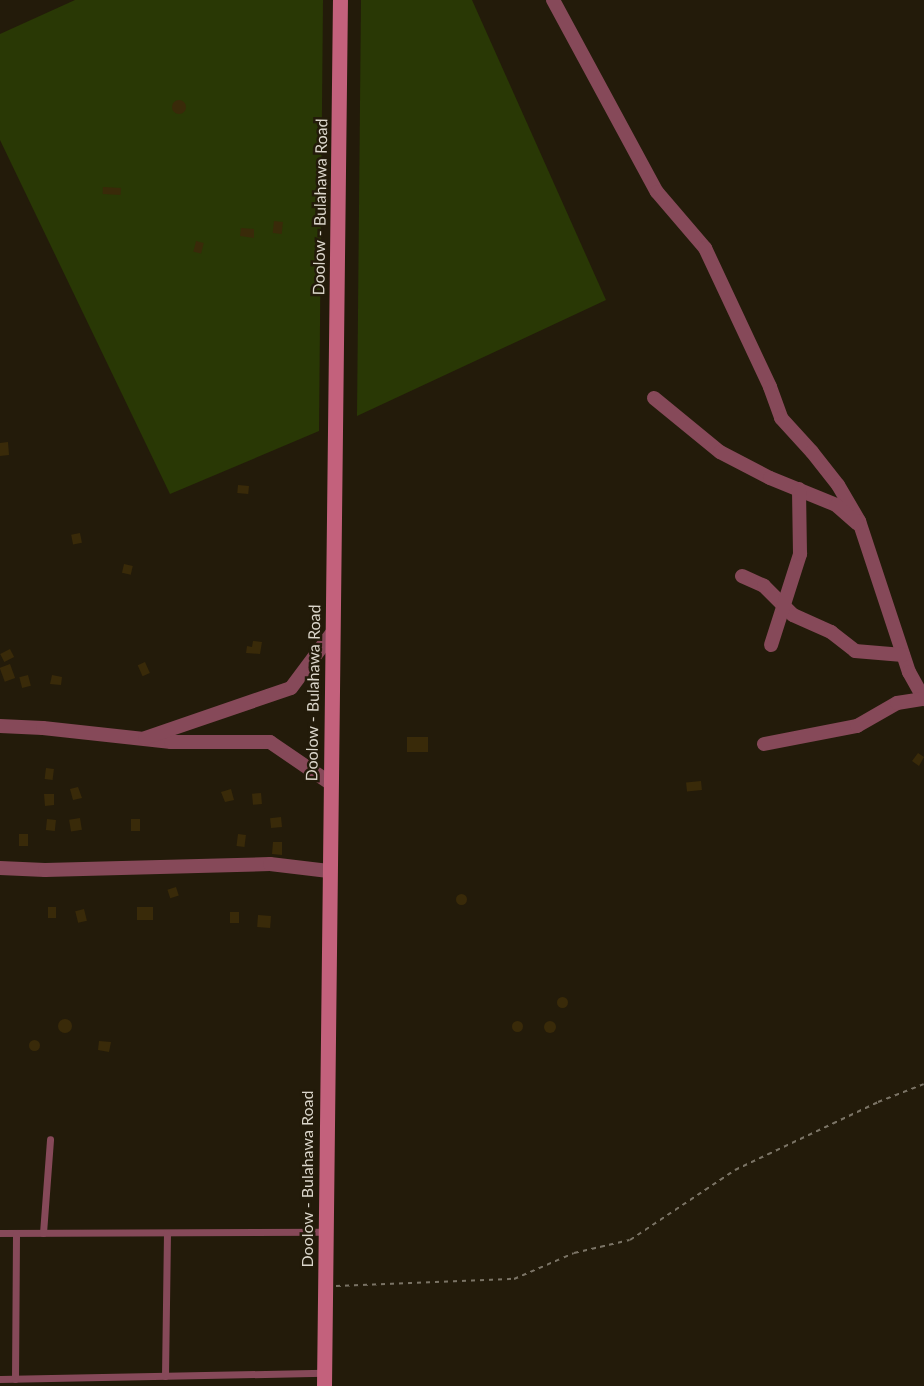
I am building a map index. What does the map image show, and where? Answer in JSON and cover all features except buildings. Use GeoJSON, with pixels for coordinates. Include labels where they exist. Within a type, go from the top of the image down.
{"type":"FeatureCollection","features":[{"type":"Feature","properties":{"kind":"main road","name":"Doolow - Bulahawa Road"},"geometry":{"type":"LineString","coordinates":[[324,1380],[340,0]]}},
{"type":"Feature","properties":{"kind":"street"},"geometry":{"type":"LineString","coordinates":[[553,0],[657,192],[705,248],[770,387],[781,418],[838,485],[862,527],[903,655],[923,699],[897,704],[857,726],[764,744]]}},
{"type":"Feature","properties":{"kind":"street"},"geometry":{"type":"LineString","coordinates":[[654,398],[720,452],[770,478],[836,505],[862,527]]}},
{"type":"Feature","properties":{"kind":"street"},"geometry":{"type":"LineString","coordinates":[[771,645],[802,541],[799,489]]}},
{"type":"Feature","properties":{"kind":"street"},"geometry":{"type":"LineString","coordinates":[[742,576],[764,586],[793,615],[831,632],[855,651],[903,655]]}},
{"type":"Feature","properties":{"kind":"street"},"geometry":{"type":"LineString","coordinates":[[140,739],[291,688],[332,633]]}},
{"type":"Feature","properties":{"kind":"street"},"geometry":{"type":"LineString","coordinates":[[0,727],[43,728],[140,739],[270,742],[330,783]]}},
{"type":"Feature","properties":{"kind":"street"},"geometry":{"type":"LineString","coordinates":[[0,868],[45,870],[270,864],[329,871]]}},
{"type":"Feature","properties":{"kind":"lane"},"geometry":{"type":"LineString","coordinates":[[43,1233],[50,1139]]}},
{"type":"Feature","properties":{"kind":"lane"},"geometry":{"type":"LineString","coordinates":[[0,1233],[325,1232]]}},
{"type":"Feature","properties":{"kind":"lane"},"geometry":{"type":"LineString","coordinates":[[15,1379],[16,1233]]}},
{"type":"Feature","properties":{"kind":"lane"},"geometry":{"type":"LineString","coordinates":[[165,1376],[167,1233]]}},
{"type":"Feature","properties":{"kind":"lane"},"geometry":{"type":"LineString","coordinates":[[0,1379],[165,1376],[324,1380]]}},
{"type":"Feature","properties":{"kind":"path"},"geometry":{"type":"LineString","coordinates":[[325,1287],[514,1279],[574,1253],[630,1240],[735,1170],[878,1102],[924,1084]]}},
{"type":"Feature","properties":{"kind":"green space"},"geometry":{"type":"Polygon","coordinates":[[[75,0],[323,0],[319,431],[170,494],[0,140],[0,34],[75,0]]]}},
{"type":"Feature","properties":{"kind":"green space"},"geometry":{"type":"Polygon","coordinates":[[[361,0],[472,0],[606,300],[357,416],[361,0]]]}}]}
